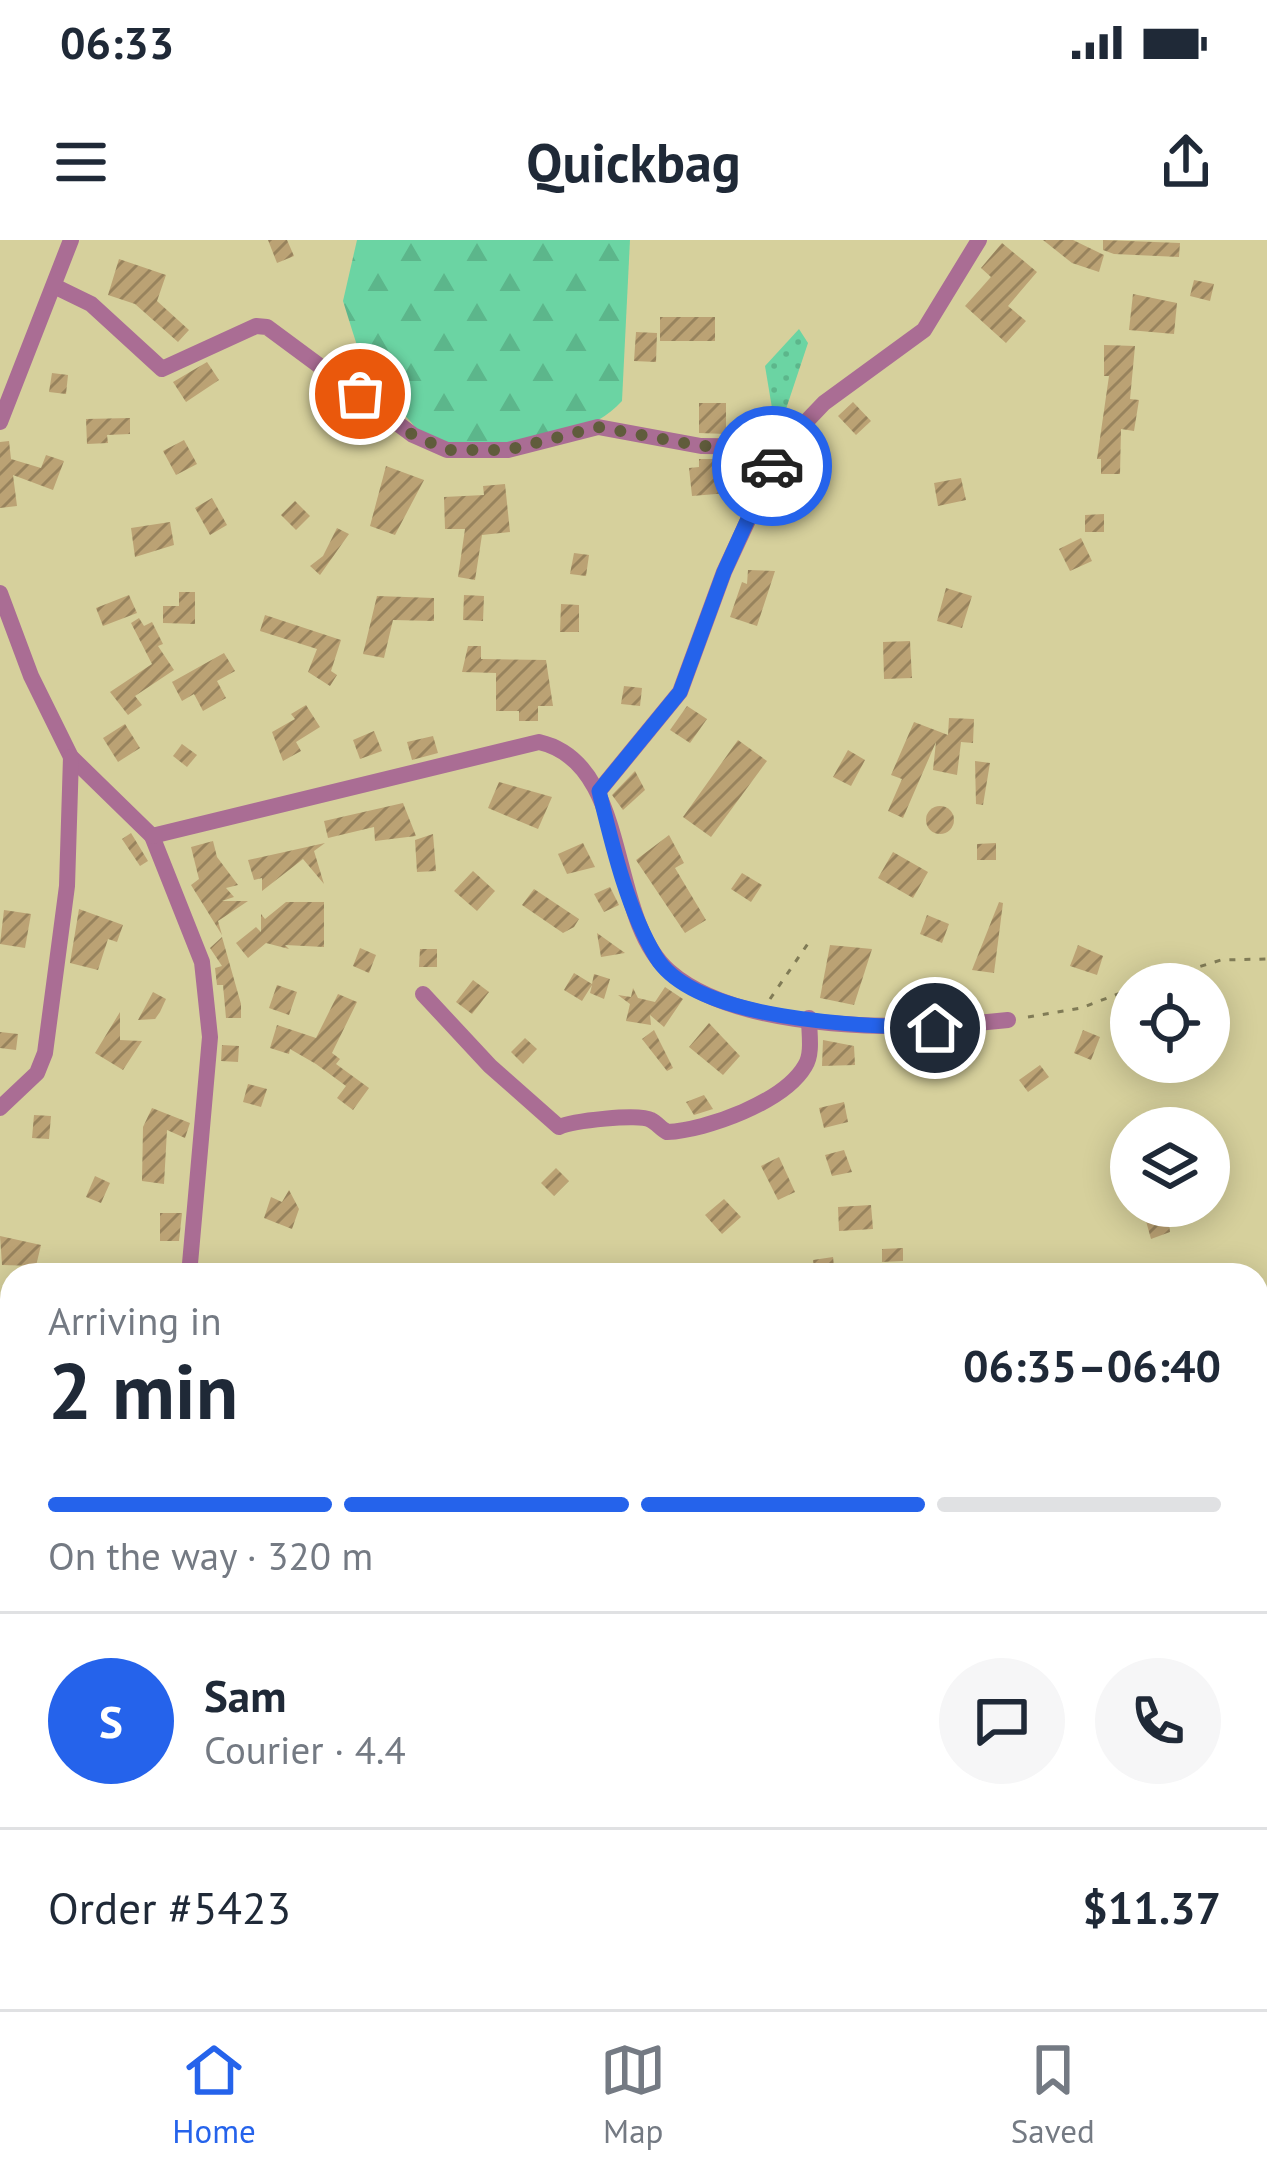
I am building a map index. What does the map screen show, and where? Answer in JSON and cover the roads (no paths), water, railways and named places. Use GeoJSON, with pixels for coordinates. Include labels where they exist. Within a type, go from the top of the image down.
{"type":"FeatureCollection","features":[{"type":"Feature","properties":{"kind":"street"},"geometry":{"type":"LineString","coordinates":[[0,422],[71,240]]}},
{"type":"Feature","properties":{"kind":"street"},"geometry":{"type":"LineString","coordinates":[[599,791],[680,692],[724,572],[782,446],[824,403],[924,330],[979,240]]}},
{"type":"Feature","properties":{"kind":"street"},"geometry":{"type":"LineString","coordinates":[[54,286],[91,304],[162,370],[256,326],[266,327],[413,435],[447,450],[508,450],[598,427],[701,446],[782,446]]}},
{"type":"Feature","properties":{"kind":"street"},"geometry":{"type":"LineString","coordinates":[[0,592],[31,676],[71,757],[152,836],[206,983],[210,1037],[190,1263]]}},
{"type":"Feature","properties":{"kind":"street"},"geometry":{"type":"LineString","coordinates":[[152,836],[522,743],[562,748],[599,791],[612,843],[656,956],[684,982],[762,1010],[809,1018],[935,1028],[1008,1020]]}},
{"type":"Feature","properties":{"kind":"street"},"geometry":{"type":"LineString","coordinates":[[0,1108],[38,1073],[45,1053],[67,886],[71,757]]}},
{"type":"Feature","properties":{"kind":"street"},"geometry":{"type":"LineString","coordinates":[[423,994],[490,1066],[559,1127],[572,1121],[634,1118],[651,1119],[667,1132],[728,1122],[798,1075],[809,1062],[809,1018]]}}]}
